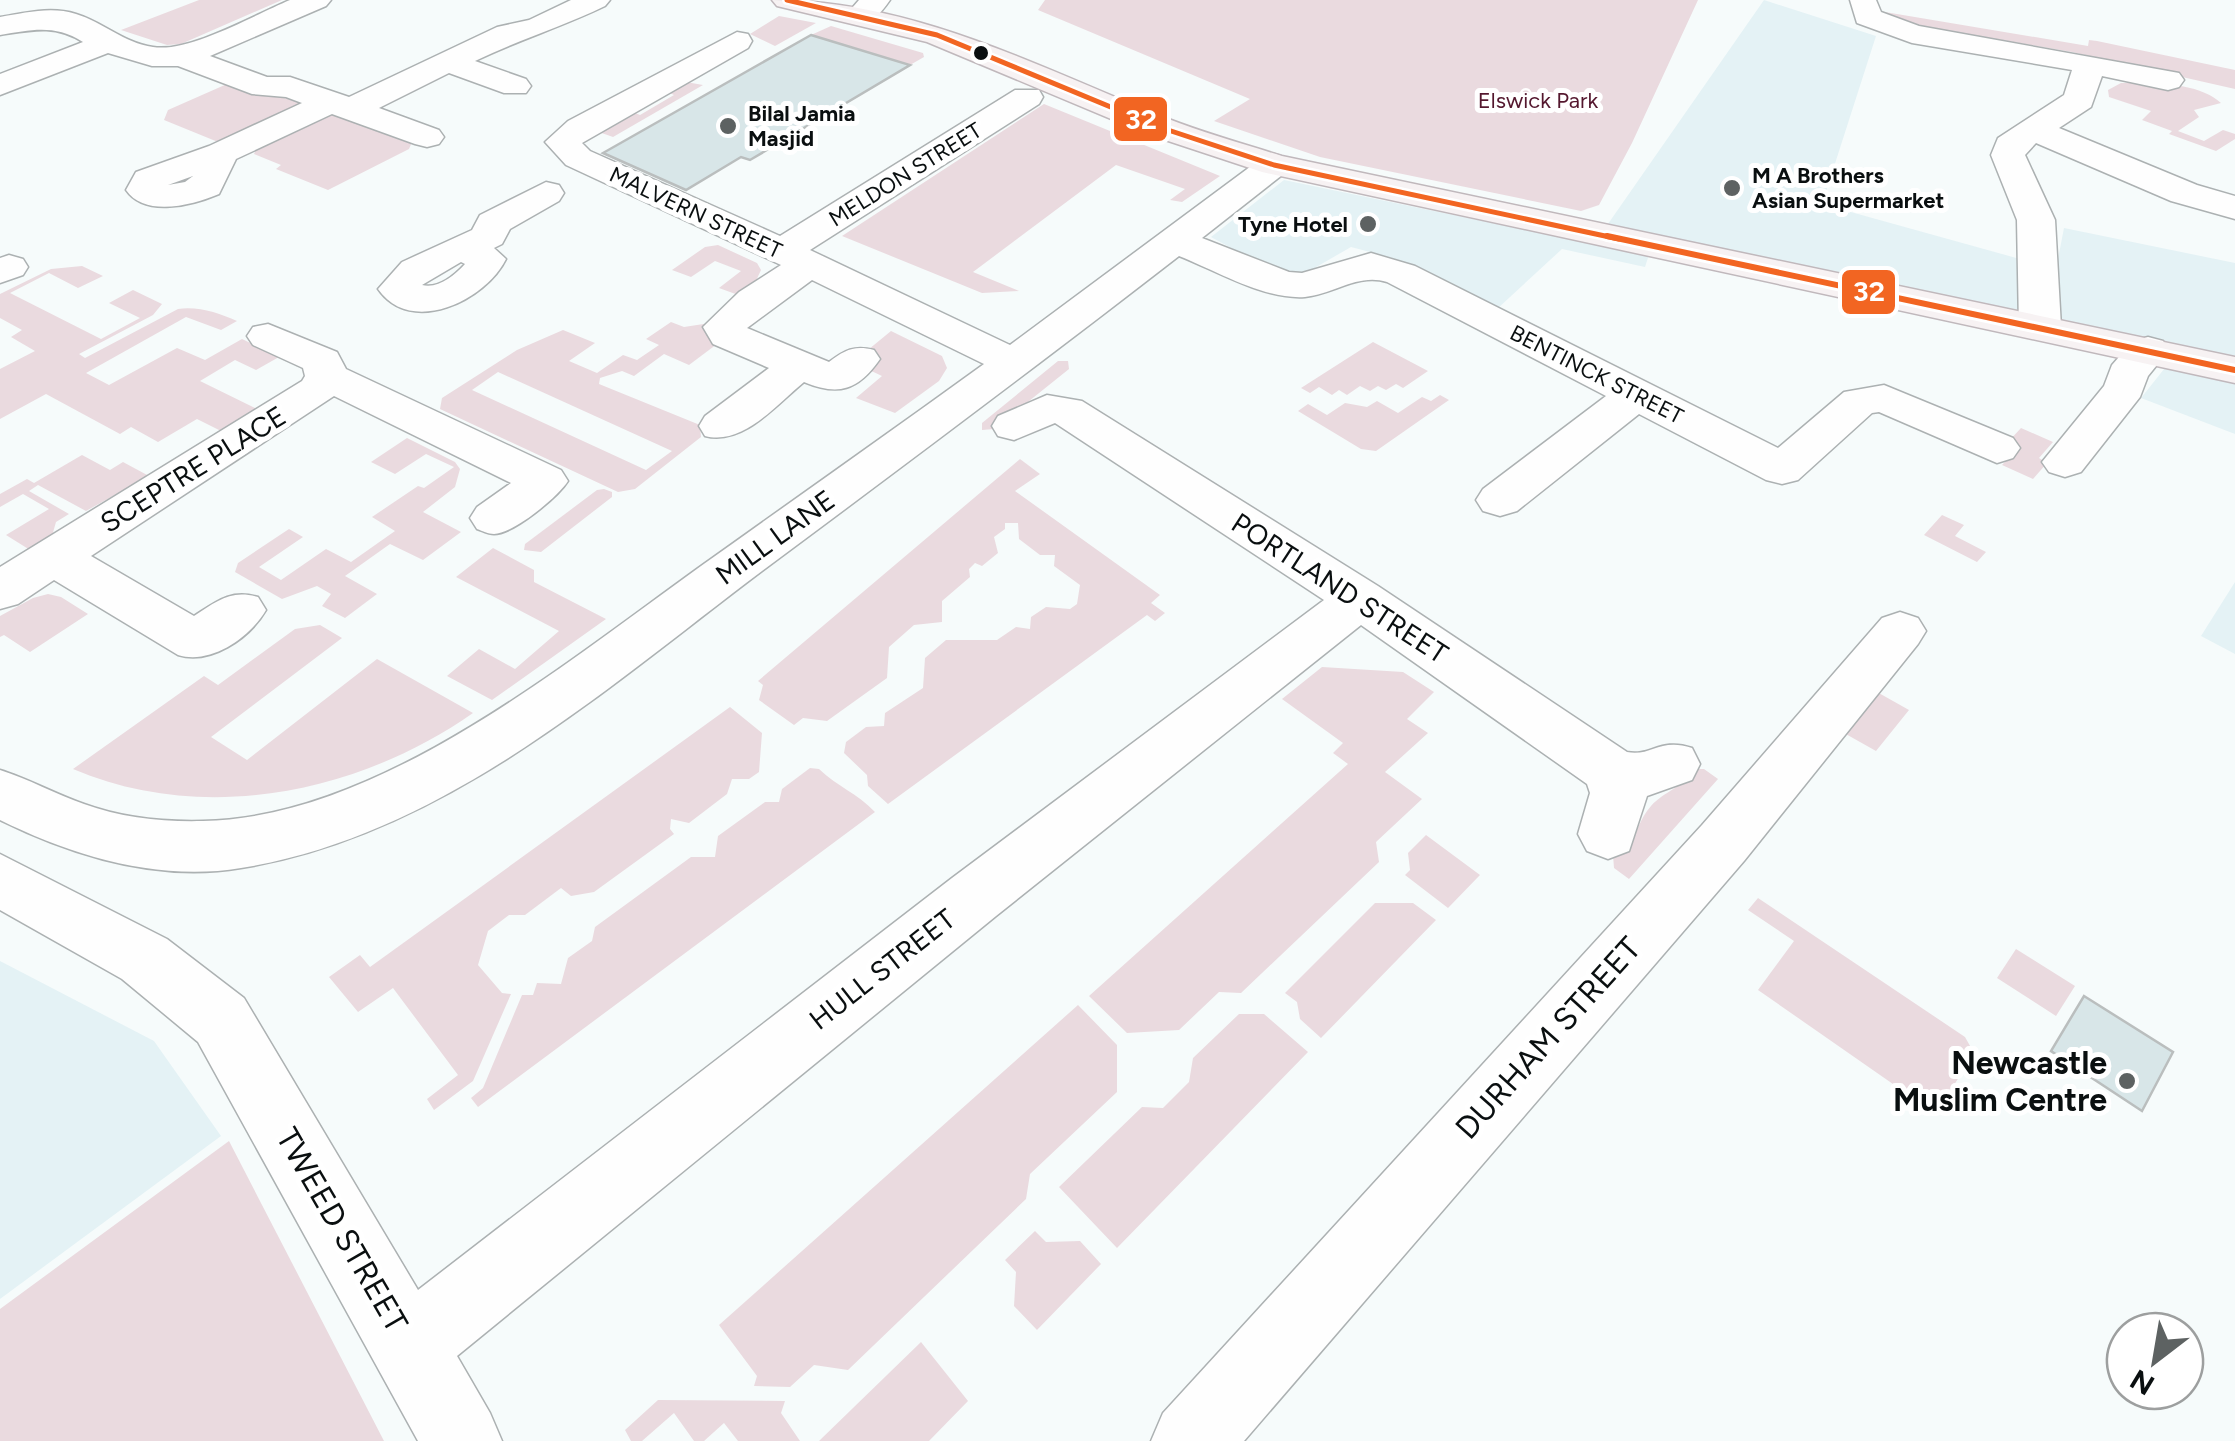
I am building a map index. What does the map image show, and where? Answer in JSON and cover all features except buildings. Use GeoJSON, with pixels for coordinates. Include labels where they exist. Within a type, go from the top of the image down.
{"type":"FeatureCollection","features":[{"type":"Feature","properties":{"kind":"main road"},"geometry":{"type":"LineString","coordinates":[[786,0],[868,7],[1159,127],[1274,164],[1426,200],[2235,370]]}},
{"type":"Feature","properties":{"kind":"street"},"geometry":{"type":"LineString","coordinates":[[0,26],[75,10],[107,42],[152,57],[182,56],[316,0]]}},
{"type":"Feature","properties":{"kind":"street"},"geometry":{"type":"LineString","coordinates":[[221,153],[287,122],[341,105],[508,33],[538,27],[594,0]]}},
{"type":"Feature","properties":{"kind":"street"},"geometry":{"type":"LineString","coordinates":[[1863,2],[1868,16],[1912,34],[2168,80]]}},
{"type":"Feature","properties":{"kind":"street"},"geometry":{"type":"LineString","coordinates":[[475,22],[508,33]]}},
{"type":"Feature","properties":{"kind":"street","name":"MALVERN STREET"},"geometry":{"type":"LineString","coordinates":[[737,41],[580,128],[562,142],[578,158],[1016,363]]}},
{"type":"Feature","properties":{"kind":"street"},"geometry":{"type":"LineString","coordinates":[[0,86],[107,42]]}},
{"type":"Feature","properties":{"kind":"street"},"geometry":{"type":"LineString","coordinates":[[182,56],[263,87],[290,87],[428,137]]}},
{"type":"Feature","properties":{"kind":"street"},"geometry":{"type":"LineString","coordinates":[[446,62],[515,86]]}},
{"type":"Feature","properties":{"kind":"street"},"geometry":{"type":"LineString","coordinates":[[2040,327],[2036,220],[2008,155],[2016,138],[2079,100],[2090,64]]}},
{"type":"Feature","properties":{"kind":"street","name":"MELDON STREET"},"geometry":{"type":"LineString","coordinates":[[796,258],[1027,97]]}},
{"type":"Feature","properties":{"kind":"street"},"geometry":{"type":"LineString","coordinates":[[2034,130],[2184,193],[2235,208]]}},
{"type":"Feature","properties":{"kind":"street","name":"MILL LANE"},"geometry":{"type":"LineString","coordinates":[[0,793],[65,826],[149,846],[241,844],[320,824],[400,791],[456,761],[628,643],[1016,363],[1274,164]]}},
{"type":"Feature","properties":{"kind":"street"},"geometry":{"type":"LineString","coordinates":[[466,250],[489,236],[493,224],[546,193]]}},
{"type":"Feature","properties":{"kind":"street","name":"BENTINCK STREET"},"geometry":{"type":"LineString","coordinates":[[1174,241],[1283,283],[1304,286],[1371,264],[1402,274],[1782,469],[1859,402],[1869,398],[1884,398],[1998,448]]}},
{"type":"Feature","properties":{"kind":"street"},"geometry":{"type":"LineString","coordinates":[[796,258],[724,326],[728,335],[834,379],[858,360]]}},
{"type":"Feature","properties":{"kind":"street"},"geometry":{"type":"LineString","coordinates":[[268,336],[322,362],[327,376],[545,481],[494,518]]}},
{"type":"Feature","properties":{"kind":"street"},"geometry":{"type":"LineString","coordinates":[[2065,462],[2125,388],[2128,374],[2148,350]]}},
{"type":"Feature","properties":{"kind":"street"},"geometry":{"type":"LineString","coordinates":[[721,426],[799,365]]}},
{"type":"Feature","properties":{"kind":"street","name":"SCEPTRE PLACE"},"geometry":{"type":"LineString","coordinates":[[0,591],[73,569],[318,390],[327,376]]}},
{"type":"Feature","properties":{"kind":"street","name":"PORTLAND STREET"},"geometry":{"type":"LineString","coordinates":[[1014,426],[1072,394],[1360,599],[1610,770]]}},
{"type":"Feature","properties":{"kind":"street"},"geometry":{"type":"LineString","coordinates":[[1500,500],[1637,394]]}},
{"type":"Feature","properties":{"kind":"street"},"geometry":{"type":"LineString","coordinates":[[73,569],[196,641],[240,610]]}},
{"type":"Feature","properties":{"kind":"street","name":"HULL STREET"},"geometry":{"type":"LineString","coordinates":[[409,1345],[974,896],[1360,599]]}},
{"type":"Feature","properties":{"kind":"street","name":"DURHAM STREET"},"geometry":{"type":"LineString","coordinates":[[1190,1441],[1723,842],[1900,630]]}},
{"type":"Feature","properties":{"kind":"street"},"geometry":{"type":"LineString","coordinates":[[1610,770],[1636,776],[1672,764]]}},
{"type":"Feature","properties":{"kind":"street"},"geometry":{"type":"LineString","coordinates":[[1608,834],[1619,793],[1610,770]]}},
{"type":"Feature","properties":{"kind":"street","name":"TWEED STREET"},"geometry":{"type":"LineString","coordinates":[[0,880],[157,964],[187,986],[221,1020],[462,1441]]}},
{"type":"Feature","properties":{"kind":"shaded area"},"geometry":{"type":"Polygon","coordinates":[[[1764,0],[1876,36],[1822,204],[2056,269],[2064,228],[2235,263],[2235,434],[2141,398],[2176,354],[1653,242],[1645,267],[1562,249],[1497,309],[1393,258],[1351,247],[1292,281],[1211,237],[1284,180],[1594,244],[1764,0]]]}},
{"type":"Feature","properties":{"kind":"shaded area"},"geometry":{"type":"Polygon","coordinates":[[[2235,582],[2235,654],[2201,636],[2235,582]]]}},
{"type":"Feature","properties":{"kind":"shaded area"},"geometry":{"type":"Polygon","coordinates":[[[0,961],[154,1041],[221,1136],[0,1299],[0,961]]]}},
{"type":"Feature","properties":{"kind":"green space"},"geometry":{"type":"Polygon","coordinates":[[[199,0],[282,0],[181,44],[167,45],[121,30],[199,0]]]}},
{"type":"Feature","properties":{"kind":"green space","name":"Elswick Park"},"geometry":{"type":"Polygon","coordinates":[[[1045,0],[1698,0],[1599,205],[1581,211],[1320,157],[1214,121],[1250,99],[1038,10],[1045,0]]]}},
{"type":"Feature","properties":{"kind":"green space"},"geometry":{"type":"Polygon","coordinates":[[[1879,11],[2088,46],[2089,40],[2097,41],[2235,70],[2235,89],[2072,52],[1990,38],[1958,40],[1913,32],[1879,11]]]}},
{"type":"Feature","properties":{"kind":"green space"},"geometry":{"type":"Polygon","coordinates":[[[779,16],[816,23],[775,46],[750,34],[779,16]]]}},
{"type":"Feature","properties":{"kind":"green space"},"geometry":{"type":"Polygon","coordinates":[[[831,26],[923,53],[924,57],[910,65],[811,35],[831,26]]]}},
{"type":"Feature","properties":{"kind":"green space"},"geometry":{"type":"Polygon","coordinates":[[[686,82],[703,85],[613,137],[596,131],[625,109],[640,115],[674,95],[661,89],[686,82]]]}},
{"type":"Feature","properties":{"kind":"green space"},"geometry":{"type":"Polygon","coordinates":[[[2121,83],[2174,85],[2212,96],[2221,103],[2194,110],[2199,117],[2178,131],[2204,141],[2223,130],[2235,134],[2235,139],[2216,151],[2169,134],[2172,131],[2142,120],[2151,111],[2109,97],[2108,90],[2121,83]]]}},
{"type":"Feature","properties":{"kind":"green space"},"geometry":{"type":"Polygon","coordinates":[[[227,84],[301,103],[298,109],[218,142],[164,120],[168,110],[227,84]]]}},
{"type":"Feature","properties":{"kind":"green space"},"geometry":{"type":"Polygon","coordinates":[[[1044,104],[1220,176],[1182,202],[1170,200],[1185,189],[1116,165],[973,272],[1019,291],[982,293],[842,236],[1044,104]]]}},
{"type":"Feature","properties":{"kind":"green space"},"geometry":{"type":"Polygon","coordinates":[[[332,114],[412,142],[409,149],[328,190],[276,169],[281,165],[254,154],[258,145],[321,115],[332,114]]]}},
{"type":"Feature","properties":{"kind":"green space"},"geometry":{"type":"Polygon","coordinates":[[[718,245],[757,263],[761,270],[754,285],[741,296],[719,288],[741,271],[715,261],[691,277],[672,270],[705,247],[718,245]]]}},
{"type":"Feature","properties":{"kind":"green space"},"geometry":{"type":"Polygon","coordinates":[[[82,266],[103,276],[78,288],[49,273],[10,293],[101,339],[140,318],[109,303],[133,290],[162,304],[153,315],[79,354],[85,358],[178,309],[208,311],[237,321],[221,330],[186,317],[86,373],[109,385],[177,348],[205,360],[242,339],[279,357],[256,370],[235,360],[200,381],[259,410],[223,432],[197,419],[158,442],[131,427],[120,434],[46,394],[0,419],[0,369],[35,351],[11,337],[22,330],[0,318],[0,294],[51,269],[82,266]]]}},
{"type":"Feature","properties":{"kind":"green space"},"geometry":{"type":"Polygon","coordinates":[[[671,322],[684,327],[710,323],[709,337],[717,344],[689,365],[664,354],[634,376],[622,371],[600,378],[599,384],[700,425],[701,437],[635,489],[618,492],[440,409],[442,398],[517,350],[563,330],[595,343],[569,361],[597,373],[623,355],[637,360],[659,345],[646,339],[671,322]],[[498,372],[472,390],[646,470],[672,451],[498,372]]]}},
{"type":"Feature","properties":{"kind":"green space"},"geometry":{"type":"Polygon","coordinates":[[[891,331],[942,356],[947,368],[939,381],[895,413],[856,398],[882,376],[865,368],[863,354],[891,331]]]}},
{"type":"Feature","properties":{"kind":"green space"},"geometry":{"type":"Polygon","coordinates":[[[1373,342],[1428,371],[1403,388],[1396,384],[1386,390],[1378,386],[1370,391],[1360,386],[1347,395],[1339,390],[1332,395],[1319,387],[1310,393],[1301,388],[1373,342]]]}},
{"type":"Feature","properties":{"kind":"green space"},"geometry":{"type":"Polygon","coordinates":[[[1058,361],[1068,361],[1069,369],[994,429],[982,430],[982,423],[1058,361]]]}},
{"type":"Feature","properties":{"kind":"green space"},"geometry":{"type":"Polygon","coordinates":[[[1440,395],[1449,400],[1376,451],[1361,449],[1298,411],[1308,404],[1327,415],[1345,403],[1367,407],[1377,401],[1398,413],[1422,397],[1431,401],[1440,395]]]}},
{"type":"Feature","properties":{"kind":"green space"},"geometry":{"type":"Polygon","coordinates":[[[2021,428],[2053,442],[2039,458],[2047,463],[2033,479],[2002,465],[2018,448],[2008,442],[2021,428]]]}},
{"type":"Feature","properties":{"kind":"green space"},"geometry":{"type":"Polygon","coordinates":[[[407,438],[455,462],[460,469],[455,487],[423,512],[461,532],[423,560],[390,544],[345,576],[377,594],[345,618],[322,606],[331,594],[317,586],[282,599],[235,572],[238,563],[289,529],[303,537],[259,567],[281,580],[326,549],[351,562],[395,531],[372,517],[454,467],[426,454],[395,474],[371,462],[407,438]]]}},
{"type":"Feature","properties":{"kind":"green space"},"geometry":{"type":"Polygon","coordinates":[[[82,455],[110,470],[123,462],[149,476],[86,511],[38,485],[29,491],[69,514],[56,522],[52,536],[30,550],[6,535],[49,509],[23,494],[0,507],[0,494],[27,479],[34,483],[82,455]]]}},
{"type":"Feature","properties":{"kind":"green space"},"geometry":{"type":"Polygon","coordinates":[[[1020,459],[1040,474],[1015,491],[1160,595],[1151,603],[1165,613],[1155,621],[1147,615],[888,804],[868,786],[867,775],[844,753],[846,742],[866,727],[884,726],[885,713],[923,688],[925,658],[946,640],[997,640],[1016,627],[1030,629],[1031,617],[1046,607],[1070,609],[1077,604],[1080,585],[1054,566],[1055,555],[1040,555],[1019,539],[1018,523],[1005,523],[1005,529],[994,537],[998,553],[982,566],[975,563],[969,569],[970,577],[942,601],[942,622],[914,625],[889,647],[887,678],[827,721],[803,718],[794,725],[759,700],[763,685],[758,681],[1020,459]]]}},
{"type":"Feature","properties":{"kind":"green space"},"geometry":{"type":"Polygon","coordinates":[[[597,490],[612,492],[612,497],[541,552],[524,550],[525,544],[597,490]]]}},
{"type":"Feature","properties":{"kind":"green space"},"geometry":{"type":"Polygon","coordinates":[[[1942,515],[1964,525],[1955,536],[1986,552],[1977,562],[1924,535],[1942,515]]]}},
{"type":"Feature","properties":{"kind":"green space"},"geometry":{"type":"Polygon","coordinates":[[[493,548],[534,570],[534,582],[606,619],[492,700],[447,676],[479,649],[515,669],[559,631],[456,577],[493,548]]]}},
{"type":"Feature","properties":{"kind":"green space"},"geometry":{"type":"Polygon","coordinates":[[[48,594],[61,597],[88,614],[30,652],[4,635],[0,637],[0,616],[48,594]]]}},
{"type":"Feature","properties":{"kind":"green space"},"geometry":{"type":"Polygon","coordinates":[[[320,625],[342,638],[211,737],[247,760],[377,659],[473,713],[428,741],[381,763],[331,781],[279,792],[227,797],[175,795],[123,786],[73,769],[204,676],[218,685],[295,629],[320,625]]]}},
{"type":"Feature","properties":{"kind":"green space"},"geometry":{"type":"Polygon","coordinates":[[[1322,667],[1403,672],[1434,692],[1407,719],[1428,733],[1385,772],[1422,799],[1376,842],[1379,862],[1241,993],[1219,992],[1179,1030],[1127,1033],[1089,996],[1348,764],[1333,753],[1343,743],[1282,699],[1322,667]]]}},
{"type":"Feature","properties":{"kind":"green space"},"geometry":{"type":"Polygon","coordinates":[[[1877,692],[1909,710],[1876,751],[1844,733],[1877,692]]]}},
{"type":"Feature","properties":{"kind":"green space"},"geometry":{"type":"Polygon","coordinates":[[[730,707],[762,733],[759,772],[749,779],[732,779],[727,794],[689,823],[671,819],[674,834],[594,892],[571,896],[561,888],[525,915],[509,915],[488,931],[478,965],[502,993],[511,994],[473,1081],[434,1110],[427,1099],[458,1075],[393,988],[358,1012],[329,977],[360,955],[370,967],[730,707]]]}},
{"type":"Feature","properties":{"kind":"green space"},"geometry":{"type":"Polygon","coordinates":[[[810,768],[819,769],[875,812],[478,1107],[471,1098],[483,1088],[522,995],[533,995],[537,983],[561,984],[568,958],[592,941],[595,927],[691,857],[715,857],[718,836],[765,802],[779,802],[782,789],[810,768]]]}},
{"type":"Feature","properties":{"kind":"green space"},"geometry":{"type":"Polygon","coordinates":[[[1692,769],[1704,769],[1718,779],[1629,879],[1614,868],[1613,855],[1628,849],[1647,811],[1684,781],[1692,769]]]}},
{"type":"Feature","properties":{"kind":"green space"},"geometry":{"type":"Polygon","coordinates":[[[1426,835],[1480,875],[1448,908],[1405,875],[1410,870],[1408,853],[1426,835]]]}},
{"type":"Feature","properties":{"kind":"green space"},"geometry":{"type":"Polygon","coordinates":[[[1758,898],[1965,1037],[1974,1053],[1936,1114],[1758,990],[1794,941],[1748,910],[1758,898]]]}},
{"type":"Feature","properties":{"kind":"green space"},"geometry":{"type":"Polygon","coordinates":[[[1375,903],[1413,903],[1436,920],[1321,1038],[1300,1019],[1297,1002],[1285,993],[1375,903]]]}},
{"type":"Feature","properties":{"kind":"green space"},"geometry":{"type":"Polygon","coordinates":[[[2016,949],[2075,986],[2056,1016],[1997,978],[2016,949]]]}},
{"type":"Feature","properties":{"kind":"green space"},"geometry":{"type":"Polygon","coordinates":[[[1078,1005],[1117,1045],[1117,1092],[1030,1174],[1026,1199],[848,1370],[814,1365],[790,1387],[754,1386],[757,1376],[719,1325],[1078,1005]]]}},
{"type":"Feature","properties":{"kind":"green space"},"geometry":{"type":"Polygon","coordinates":[[[1239,1014],[1264,1014],[1308,1052],[1117,1248],[1059,1187],[1142,1107],[1163,1108],[1189,1082],[1193,1058],[1239,1014]]]}},
{"type":"Feature","properties":{"kind":"green space"},"geometry":{"type":"Polygon","coordinates":[[[229,1141],[384,1441],[0,1441],[0,1309],[229,1141]]]}},
{"type":"Feature","properties":{"kind":"green space"},"geometry":{"type":"Polygon","coordinates":[[[1035,1231],[1046,1242],[1080,1241],[1101,1264],[1037,1330],[1014,1306],[1016,1272],[1005,1260],[1035,1231]]]}},
{"type":"Feature","properties":{"kind":"green space"},"geometry":{"type":"Polygon","coordinates":[[[921,1342],[968,1401],[929,1441],[819,1441],[921,1342]]]}},
{"type":"Feature","properties":{"kind":"green space"},"geometry":{"type":"Polygon","coordinates":[[[658,1400],[785,1401],[781,1413],[800,1441],[738,1441],[724,1423],[704,1441],[694,1441],[674,1413],[642,1441],[631,1441],[625,1430],[658,1400]]]}},
{"type":"Feature","properties":{"kind":"transit line","name":"32"},"geometry":{"type":"LineString","coordinates":[[787,0],[937,35],[1159,127],[1274,165],[2235,370]]}},
{"type":"Feature","properties":{"kind":"place","name":"Bilal Jamia Masjid"},"geometry":{"type":"Point","coordinates":[728,126]}},
{"type":"Feature","properties":{"kind":"place","name":"M A Brothers Asian Supermarket"},"geometry":{"type":"Point","coordinates":[1732,188]}},
{"type":"Feature","properties":{"kind":"place","name":"Tyne Hotel"},"geometry":{"type":"Point","coordinates":[1368,224]}},
{"type":"Feature","properties":{"kind":"place","name":"Newcastle Muslim Centre"},"geometry":{"type":"Point","coordinates":[2127,1081]}}]}
